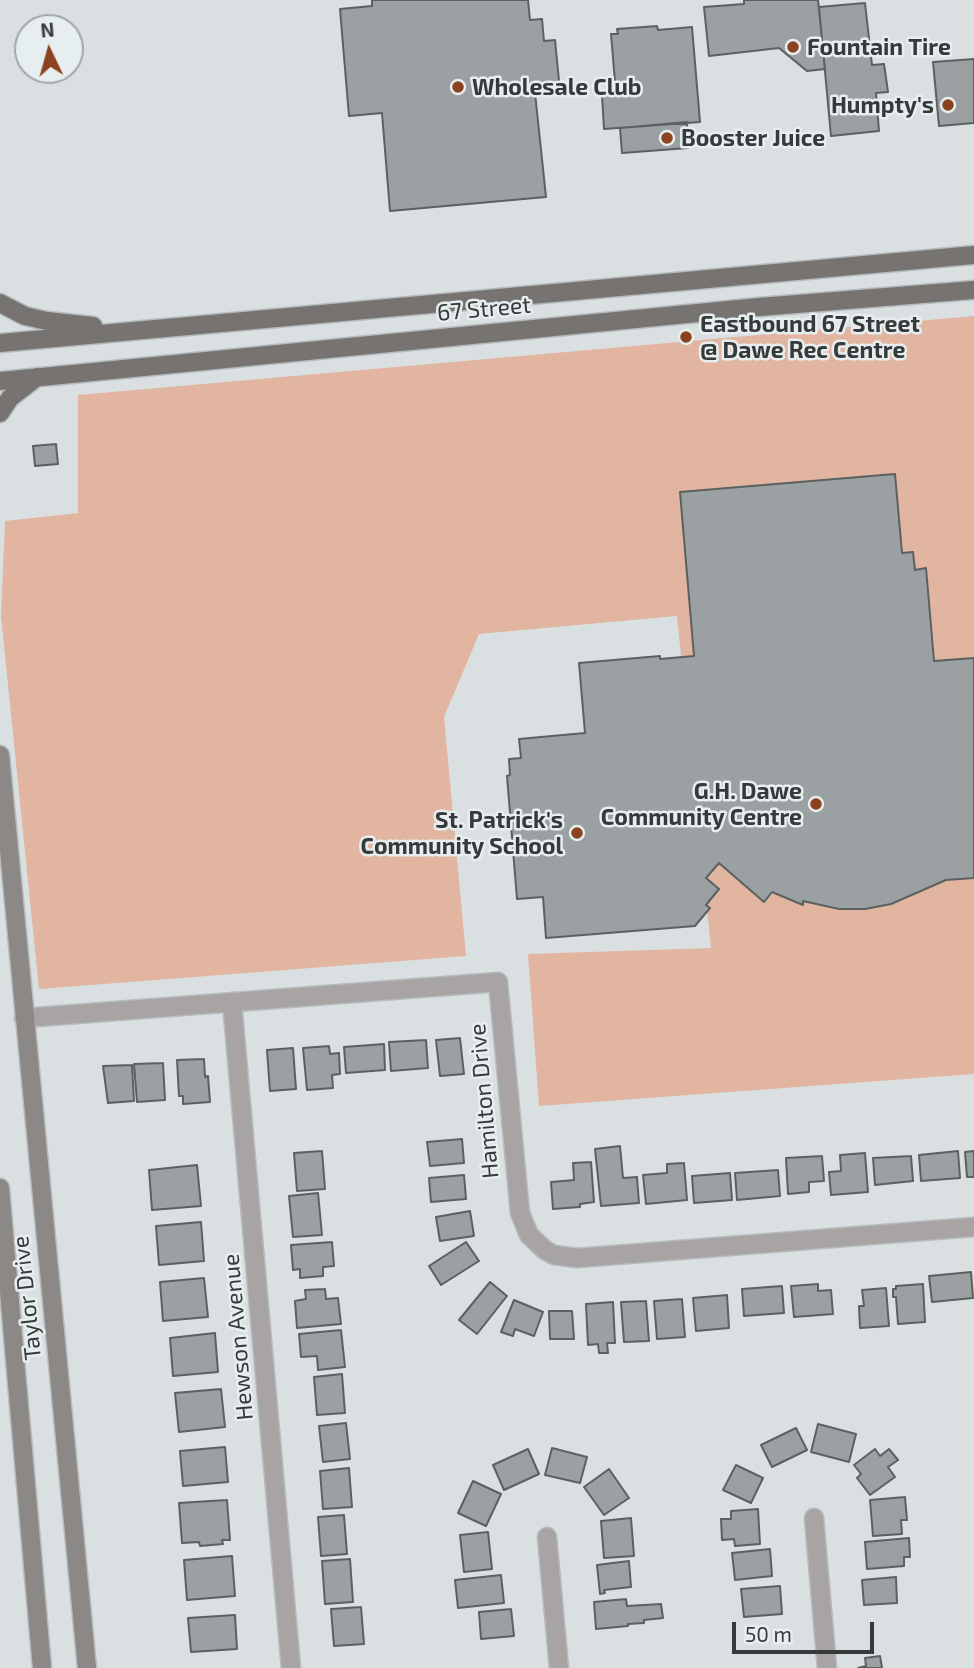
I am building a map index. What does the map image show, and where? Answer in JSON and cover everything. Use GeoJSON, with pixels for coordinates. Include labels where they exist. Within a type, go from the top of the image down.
{"type":"FeatureCollection","features":[{"type":"Feature","properties":{"kind":"main road","name":"67 Street"},"geometry":{"type":"LineString","coordinates":[[0,343],[974,255]]}},
{"type":"Feature","properties":{"kind":"main road","name":"67 Street"},"geometry":{"type":"LineString","coordinates":[[0,381],[745,308],[974,290]]}},
{"type":"Feature","properties":{"kind":"main road"},"geometry":{"type":"LineString","coordinates":[[0,303],[25,316],[47,321],[128,330]]}},
{"type":"Feature","properties":{"kind":"main road"},"geometry":{"type":"LineString","coordinates":[[0,413],[10,398],[40,376]]}},
{"type":"Feature","properties":{"kind":"main road","name":"Taylor Drive"},"geometry":{"type":"LineString","coordinates":[[0,755],[87,1668]]}},
{"type":"Feature","properties":{"kind":"main road","name":"Taylor Drive"},"geometry":{"type":"LineString","coordinates":[[0,1188],[42,1668]]}},
{"type":"Feature","properties":{"kind":"street","name":"Hamilton Drive"},"geometry":{"type":"LineString","coordinates":[[24,1018],[498,982],[520,1213],[529,1235],[554,1255],[577,1258],[974,1227]]}},
{"type":"Feature","properties":{"kind":"street","name":"Hewson Avenue"},"geometry":{"type":"LineString","coordinates":[[232,1002],[291,1668]]}},
{"type":"Feature","properties":{"kind":"street"},"geometry":{"type":"LineString","coordinates":[[814,1518],[827,1668]]}},
{"type":"Feature","properties":{"kind":"street"},"geometry":{"type":"LineString","coordinates":[[547,1537],[558,1668]]}},
{"type":"Feature","properties":{"kind":"shaded area"},"geometry":{"type":"Polygon","coordinates":[[[974,316],[974,1074],[539,1106],[528,954],[711,948],[677,616],[479,634],[444,717],[466,956],[39,989],[1,616],[5,521],[78,513],[78,395],[974,316]]]}},
{"type":"Feature","properties":{"kind":"building"},"geometry":{"type":"Polygon","coordinates":[[[372,0],[528,0],[530,20],[542,19],[544,41],[555,40],[560,91],[535,93],[546,197],[390,211],[382,113],[349,116],[340,9],[372,6],[372,0]]]}},
{"type":"Feature","properties":{"kind":"building"},"geometry":{"type":"Polygon","coordinates":[[[744,0],[818,0],[825,69],[807,71],[779,48],[709,56],[704,7],[744,4],[744,0]]]}},
{"type":"Feature","properties":{"kind":"building"},"geometry":{"type":"Polygon","coordinates":[[[865,3],[872,65],[884,64],[888,92],[876,93],[879,131],[831,136],[819,7],[865,3]]]}},
{"type":"Feature","properties":{"kind":"building"},"geometry":{"type":"Polygon","coordinates":[[[657,26],[658,30],[692,27],[700,122],[604,129],[602,95],[616,94],[611,34],[618,34],[617,29],[657,26]]]}},
{"type":"Feature","properties":{"kind":"building"},"geometry":{"type":"Polygon","coordinates":[[[974,59],[974,123],[939,126],[933,62],[974,59]]]}},
{"type":"Feature","properties":{"kind":"building"},"geometry":{"type":"Polygon","coordinates":[[[687,122],[688,148],[622,153],[620,128],[687,122]]]}},
{"type":"Feature","properties":{"kind":"building"},"geometry":{"type":"Polygon","coordinates":[[[56,444],[58,464],[35,466],[33,446],[56,444]]]}},
{"type":"Feature","properties":{"kind":"building"},"geometry":{"type":"Polygon","coordinates":[[[895,474],[902,553],[913,552],[915,570],[926,568],[934,661],[974,658],[974,878],[946,880],[891,904],[865,909],[839,909],[803,901],[803,905],[772,892],[764,902],[719,863],[706,878],[719,889],[706,905],[710,908],[695,926],[546,938],[543,897],[517,899],[507,776],[510,775],[509,759],[521,758],[519,739],[585,733],[579,663],[694,656],[680,492],[895,474]]]}},
{"type":"Feature","properties":{"kind":"building"},"geometry":{"type":"Polygon","coordinates":[[[460,1038],[464,1074],[440,1076],[436,1040],[460,1038]]]}},
{"type":"Feature","properties":{"kind":"building"},"geometry":{"type":"Polygon","coordinates":[[[426,1040],[428,1068],[391,1071],[389,1042],[426,1040]]]}},
{"type":"Feature","properties":{"kind":"building"},"geometry":{"type":"Polygon","coordinates":[[[384,1044],[385,1070],[346,1073],[344,1047],[384,1044]]]}},
{"type":"Feature","properties":{"kind":"building"},"geometry":{"type":"Polygon","coordinates":[[[329,1046],[330,1054],[339,1053],[340,1074],[332,1075],[333,1088],[307,1090],[303,1048],[329,1046]]]}},
{"type":"Feature","properties":{"kind":"building"},"geometry":{"type":"Polygon","coordinates":[[[293,1048],[296,1089],[270,1091],[267,1050],[293,1048]]]}},
{"type":"Feature","properties":{"kind":"building"},"geometry":{"type":"Polygon","coordinates":[[[204,1059],[210,1102],[183,1104],[183,1096],[179,1096],[177,1060],[204,1059]]]}},
{"type":"Feature","properties":{"kind":"building"},"geometry":{"type":"Polygon","coordinates":[[[163,1063],[165,1100],[137,1102],[134,1064],[163,1063]]]}},
{"type":"Feature","properties":{"kind":"building"},"geometry":{"type":"Polygon","coordinates":[[[132,1065],[134,1101],[108,1103],[103,1066],[132,1065]]]}},
{"type":"Feature","properties":{"kind":"building"},"geometry":{"type":"Polygon","coordinates":[[[462,1139],[464,1163],[430,1166],[427,1142],[462,1139]]]}},
{"type":"Feature","properties":{"kind":"building"},"geometry":{"type":"Polygon","coordinates":[[[620,1146],[623,1178],[637,1177],[639,1203],[601,1206],[595,1149],[620,1146]]]}},
{"type":"Feature","properties":{"kind":"building"},"geometry":{"type":"Polygon","coordinates":[[[322,1151],[325,1189],[297,1191],[294,1153],[322,1151]]]}},
{"type":"Feature","properties":{"kind":"building"},"geometry":{"type":"Polygon","coordinates":[[[958,1151],[960,1178],[921,1181],[919,1155],[958,1151]]]}},
{"type":"Feature","properties":{"kind":"building"},"geometry":{"type":"Polygon","coordinates":[[[974,1151],[974,1177],[967,1177],[965,1152],[974,1151]]]}},
{"type":"Feature","properties":{"kind":"building"},"geometry":{"type":"Polygon","coordinates":[[[865,1153],[868,1192],[831,1195],[829,1172],[841,1171],[840,1155],[865,1153]]]}},
{"type":"Feature","properties":{"kind":"building"},"geometry":{"type":"Polygon","coordinates":[[[822,1156],[824,1181],[809,1182],[809,1192],[788,1194],[786,1158],[822,1156]]]}},
{"type":"Feature","properties":{"kind":"building"},"geometry":{"type":"Polygon","coordinates":[[[911,1156],[913,1181],[875,1185],[873,1158],[911,1156]]]}},
{"type":"Feature","properties":{"kind":"building"},"geometry":{"type":"Polygon","coordinates":[[[591,1162],[594,1202],[580,1204],[580,1207],[553,1209],[551,1182],[574,1180],[573,1163],[591,1162]]]}},
{"type":"Feature","properties":{"kind":"building"},"geometry":{"type":"Polygon","coordinates":[[[684,1163],[687,1200],[646,1204],[643,1175],[667,1173],[667,1164],[684,1163]]]}},
{"type":"Feature","properties":{"kind":"building"},"geometry":{"type":"Polygon","coordinates":[[[197,1165],[201,1206],[152,1210],[149,1170],[197,1165]]]}},
{"type":"Feature","properties":{"kind":"building"},"geometry":{"type":"Polygon","coordinates":[[[778,1170],[780,1196],[737,1200],[735,1173],[778,1170]]]}},
{"type":"Feature","properties":{"kind":"building"},"geometry":{"type":"Polygon","coordinates":[[[730,1173],[732,1200],[694,1203],[692,1176],[730,1173]]]}},
{"type":"Feature","properties":{"kind":"building"},"geometry":{"type":"Polygon","coordinates":[[[464,1175],[466,1199],[431,1202],[429,1178],[464,1175]]]}},
{"type":"Feature","properties":{"kind":"building"},"geometry":{"type":"Polygon","coordinates":[[[318,1193],[322,1235],[293,1237],[289,1196],[318,1193]]]}},
{"type":"Feature","properties":{"kind":"building"},"geometry":{"type":"Polygon","coordinates":[[[470,1211],[474,1236],[440,1241],[436,1217],[470,1211]]]}},
{"type":"Feature","properties":{"kind":"building"},"geometry":{"type":"Polygon","coordinates":[[[201,1222],[204,1261],[159,1265],[156,1226],[201,1222]]]}},
{"type":"Feature","properties":{"kind":"building"},"geometry":{"type":"Polygon","coordinates":[[[332,1242],[334,1266],[323,1267],[323,1276],[300,1278],[300,1269],[293,1270],[291,1245],[332,1242]]]}},
{"type":"Feature","properties":{"kind":"building"},"geometry":{"type":"Polygon","coordinates":[[[466,1242],[479,1261],[441,1285],[429,1266],[466,1242]]]}},
{"type":"Feature","properties":{"kind":"building"},"geometry":{"type":"Polygon","coordinates":[[[971,1272],[973,1298],[932,1302],[929,1276],[971,1272]]]}},
{"type":"Feature","properties":{"kind":"building"},"geometry":{"type":"Polygon","coordinates":[[[204,1278],[208,1317],[163,1321],[160,1282],[204,1278]]]}},
{"type":"Feature","properties":{"kind":"building"},"geometry":{"type":"Polygon","coordinates":[[[490,1282],[507,1296],[477,1334],[459,1320],[490,1282]]]}},
{"type":"Feature","properties":{"kind":"building"},"geometry":{"type":"Polygon","coordinates":[[[818,1284],[818,1291],[831,1290],[833,1314],[794,1317],[791,1286],[818,1284]]]}},
{"type":"Feature","properties":{"kind":"building"},"geometry":{"type":"Polygon","coordinates":[[[923,1284],[925,1322],[898,1324],[893,1289],[896,1289],[896,1286],[923,1284]]]}},
{"type":"Feature","properties":{"kind":"building"},"geometry":{"type":"Polygon","coordinates":[[[782,1286],[784,1313],[744,1316],[742,1289],[782,1286]]]}},
{"type":"Feature","properties":{"kind":"building"},"geometry":{"type":"Polygon","coordinates":[[[886,1288],[889,1326],[860,1328],[859,1306],[864,1306],[862,1290],[886,1288]]]}},
{"type":"Feature","properties":{"kind":"building"},"geometry":{"type":"Polygon","coordinates":[[[325,1289],[326,1299],[338,1298],[341,1324],[297,1328],[295,1301],[306,1299],[305,1290],[325,1289]]]}},
{"type":"Feature","properties":{"kind":"building"},"geometry":{"type":"Polygon","coordinates":[[[727,1295],[729,1328],[696,1331],[693,1298],[727,1295]]]}},
{"type":"Feature","properties":{"kind":"building"},"geometry":{"type":"Polygon","coordinates":[[[682,1299],[685,1337],[657,1339],[654,1301],[682,1299]]]}},
{"type":"Feature","properties":{"kind":"building"},"geometry":{"type":"Polygon","coordinates":[[[514,1300],[543,1312],[534,1336],[515,1329],[513,1336],[501,1332],[514,1300]]]}},
{"type":"Feature","properties":{"kind":"building"},"geometry":{"type":"Polygon","coordinates":[[[646,1301],[649,1341],[624,1342],[621,1302],[646,1301]]]}},
{"type":"Feature","properties":{"kind":"building"},"geometry":{"type":"Polygon","coordinates":[[[613,1302],[615,1343],[607,1343],[608,1353],[599,1353],[598,1344],[588,1345],[586,1304],[613,1302]]]}},
{"type":"Feature","properties":{"kind":"building"},"geometry":{"type":"Polygon","coordinates":[[[549,1311],[572,1311],[574,1339],[550,1339],[549,1311]]]}},
{"type":"Feature","properties":{"kind":"building"},"geometry":{"type":"Polygon","coordinates":[[[341,1330],[345,1367],[318,1370],[317,1356],[301,1357],[299,1334],[341,1330]]]}},
{"type":"Feature","properties":{"kind":"building"},"geometry":{"type":"Polygon","coordinates":[[[215,1333],[218,1372],[173,1376],[170,1338],[215,1333]]]}},
{"type":"Feature","properties":{"kind":"building"},"geometry":{"type":"Polygon","coordinates":[[[342,1374],[345,1413],[317,1415],[314,1377],[342,1374]]]}},
{"type":"Feature","properties":{"kind":"building"},"geometry":{"type":"Polygon","coordinates":[[[221,1389],[225,1427],[179,1432],[175,1393],[221,1389]]]}},
{"type":"Feature","properties":{"kind":"building"},"geometry":{"type":"Polygon","coordinates":[[[346,1423],[350,1459],[323,1462],[319,1426],[346,1423]]]}},
{"type":"Feature","properties":{"kind":"building"},"geometry":{"type":"Polygon","coordinates":[[[818,1424],[856,1434],[849,1462],[811,1452],[818,1424]]]}},
{"type":"Feature","properties":{"kind":"building"},"geometry":{"type":"Polygon","coordinates":[[[796,1428],[807,1450],[772,1467],[761,1445],[796,1428]]]}},
{"type":"Feature","properties":{"kind":"building"},"geometry":{"type":"Polygon","coordinates":[[[225,1447],[228,1482],[183,1486],[180,1451],[225,1447]]]}},
{"type":"Feature","properties":{"kind":"building"},"geometry":{"type":"Polygon","coordinates":[[[552,1448],[587,1457],[580,1483],[545,1475],[552,1448]]]}},
{"type":"Feature","properties":{"kind":"building"},"geometry":{"type":"Polygon","coordinates":[[[528,1449],[539,1474],[504,1490],[493,1465],[528,1449]]]}},
{"type":"Feature","properties":{"kind":"building"},"geometry":{"type":"Polygon","coordinates":[[[875,1449],[880,1456],[889,1449],[898,1460],[888,1467],[895,1477],[870,1495],[857,1478],[861,1474],[854,1465],[875,1449]]]}},
{"type":"Feature","properties":{"kind":"building"},"geometry":{"type":"Polygon","coordinates":[[[736,1465],[763,1478],[751,1503],[723,1490],[736,1465]]]}},
{"type":"Feature","properties":{"kind":"building"},"geometry":{"type":"Polygon","coordinates":[[[349,1468],[352,1507],[323,1509],[320,1471],[349,1468]]]}},
{"type":"Feature","properties":{"kind":"building"},"geometry":{"type":"Polygon","coordinates":[[[609,1469],[629,1498],[604,1515],[584,1487],[609,1469]]]}},
{"type":"Feature","properties":{"kind":"building"},"geometry":{"type":"Polygon","coordinates":[[[473,1481],[501,1494],[486,1526],[458,1513],[473,1481]]]}},
{"type":"Feature","properties":{"kind":"building"},"geometry":{"type":"Polygon","coordinates":[[[905,1497],[907,1520],[901,1520],[902,1534],[873,1536],[870,1500],[905,1497]]]}},
{"type":"Feature","properties":{"kind":"building"},"geometry":{"type":"Polygon","coordinates":[[[227,1500],[230,1540],[222,1540],[223,1544],[200,1546],[199,1542],[182,1543],[179,1503],[227,1500]]]}},
{"type":"Feature","properties":{"kind":"building"},"geometry":{"type":"Polygon","coordinates":[[[758,1509],[760,1544],[735,1546],[734,1539],[722,1540],[721,1519],[731,1519],[731,1511],[758,1509]]]}},
{"type":"Feature","properties":{"kind":"building"},"geometry":{"type":"Polygon","coordinates":[[[344,1515],[347,1554],[321,1556],[318,1517],[344,1515]]]}},
{"type":"Feature","properties":{"kind":"building"},"geometry":{"type":"Polygon","coordinates":[[[631,1518],[634,1556],[604,1558],[601,1521],[631,1518]]]}},
{"type":"Feature","properties":{"kind":"building"},"geometry":{"type":"Polygon","coordinates":[[[488,1532],[492,1569],[464,1572],[460,1535],[488,1532]]]}},
{"type":"Feature","properties":{"kind":"building"},"geometry":{"type":"Polygon","coordinates":[[[909,1538],[910,1557],[904,1557],[904,1566],[867,1569],[865,1542],[909,1538]]]}},
{"type":"Feature","properties":{"kind":"building"},"geometry":{"type":"Polygon","coordinates":[[[770,1549],[772,1576],[735,1580],[732,1553],[770,1549]]]}},
{"type":"Feature","properties":{"kind":"building"},"geometry":{"type":"Polygon","coordinates":[[[232,1556],[235,1596],[187,1600],[184,1560],[232,1556]]]}},
{"type":"Feature","properties":{"kind":"building"},"geometry":{"type":"Polygon","coordinates":[[[350,1559],[353,1602],[325,1604],[322,1561],[350,1559]]]}},
{"type":"Feature","properties":{"kind":"building"},"geometry":{"type":"Polygon","coordinates":[[[629,1561],[631,1587],[604,1590],[605,1593],[600,1594],[597,1565],[629,1561]]]}},
{"type":"Feature","properties":{"kind":"building"},"geometry":{"type":"Polygon","coordinates":[[[501,1575],[504,1603],[458,1608],[455,1580],[501,1575]]]}},
{"type":"Feature","properties":{"kind":"building"},"geometry":{"type":"Polygon","coordinates":[[[896,1577],[897,1603],[864,1605],[862,1580],[896,1577]]]}},
{"type":"Feature","properties":{"kind":"building"},"geometry":{"type":"Polygon","coordinates":[[[780,1586],[782,1614],[744,1617],[741,1589],[780,1586]]]}},
{"type":"Feature","properties":{"kind":"building"},"geometry":{"type":"Polygon","coordinates":[[[626,1599],[627,1606],[661,1604],[663,1618],[644,1620],[644,1623],[628,1626],[596,1629],[594,1602],[626,1599]]]}},
{"type":"Feature","properties":{"kind":"building"},"geometry":{"type":"Polygon","coordinates":[[[361,1607],[364,1644],[334,1646],[331,1609],[361,1607]]]}},
{"type":"Feature","properties":{"kind":"building"},"geometry":{"type":"Polygon","coordinates":[[[511,1609],[514,1636],[481,1639],[479,1612],[511,1609]]]}},
{"type":"Feature","properties":{"kind":"building"},"geometry":{"type":"Polygon","coordinates":[[[235,1615],[237,1649],[191,1652],[188,1618],[235,1615]]]}},
{"type":"Feature","properties":{"kind":"building"},"geometry":{"type":"Polygon","coordinates":[[[880,1656],[882,1668],[858,1668],[866,1666],[865,1658],[880,1656]]]}},
{"type":"Feature","properties":{"kind":"place","name":"Fountain Tire"},"geometry":{"type":"Point","coordinates":[793,47]}},
{"type":"Feature","properties":{"kind":"place","name":"Wholesale Club"},"geometry":{"type":"Point","coordinates":[458,87]}},
{"type":"Feature","properties":{"kind":"place","name":"Humpty's"},"geometry":{"type":"Point","coordinates":[948,105]}},
{"type":"Feature","properties":{"kind":"place","name":"Booster Juice"},"geometry":{"type":"Point","coordinates":[667,138]}},
{"type":"Feature","properties":{"kind":"place","name":"Eastbound 67 Street @ Dawe Rec Centre"},"geometry":{"type":"Point","coordinates":[686,337]}},
{"type":"Feature","properties":{"kind":"place","name":"G.H. Dawe Community Centre"},"geometry":{"type":"Point","coordinates":[816,804]}},
{"type":"Feature","properties":{"kind":"place","name":"St. Patrick's Community School"},"geometry":{"type":"Point","coordinates":[577,833]}}]}
